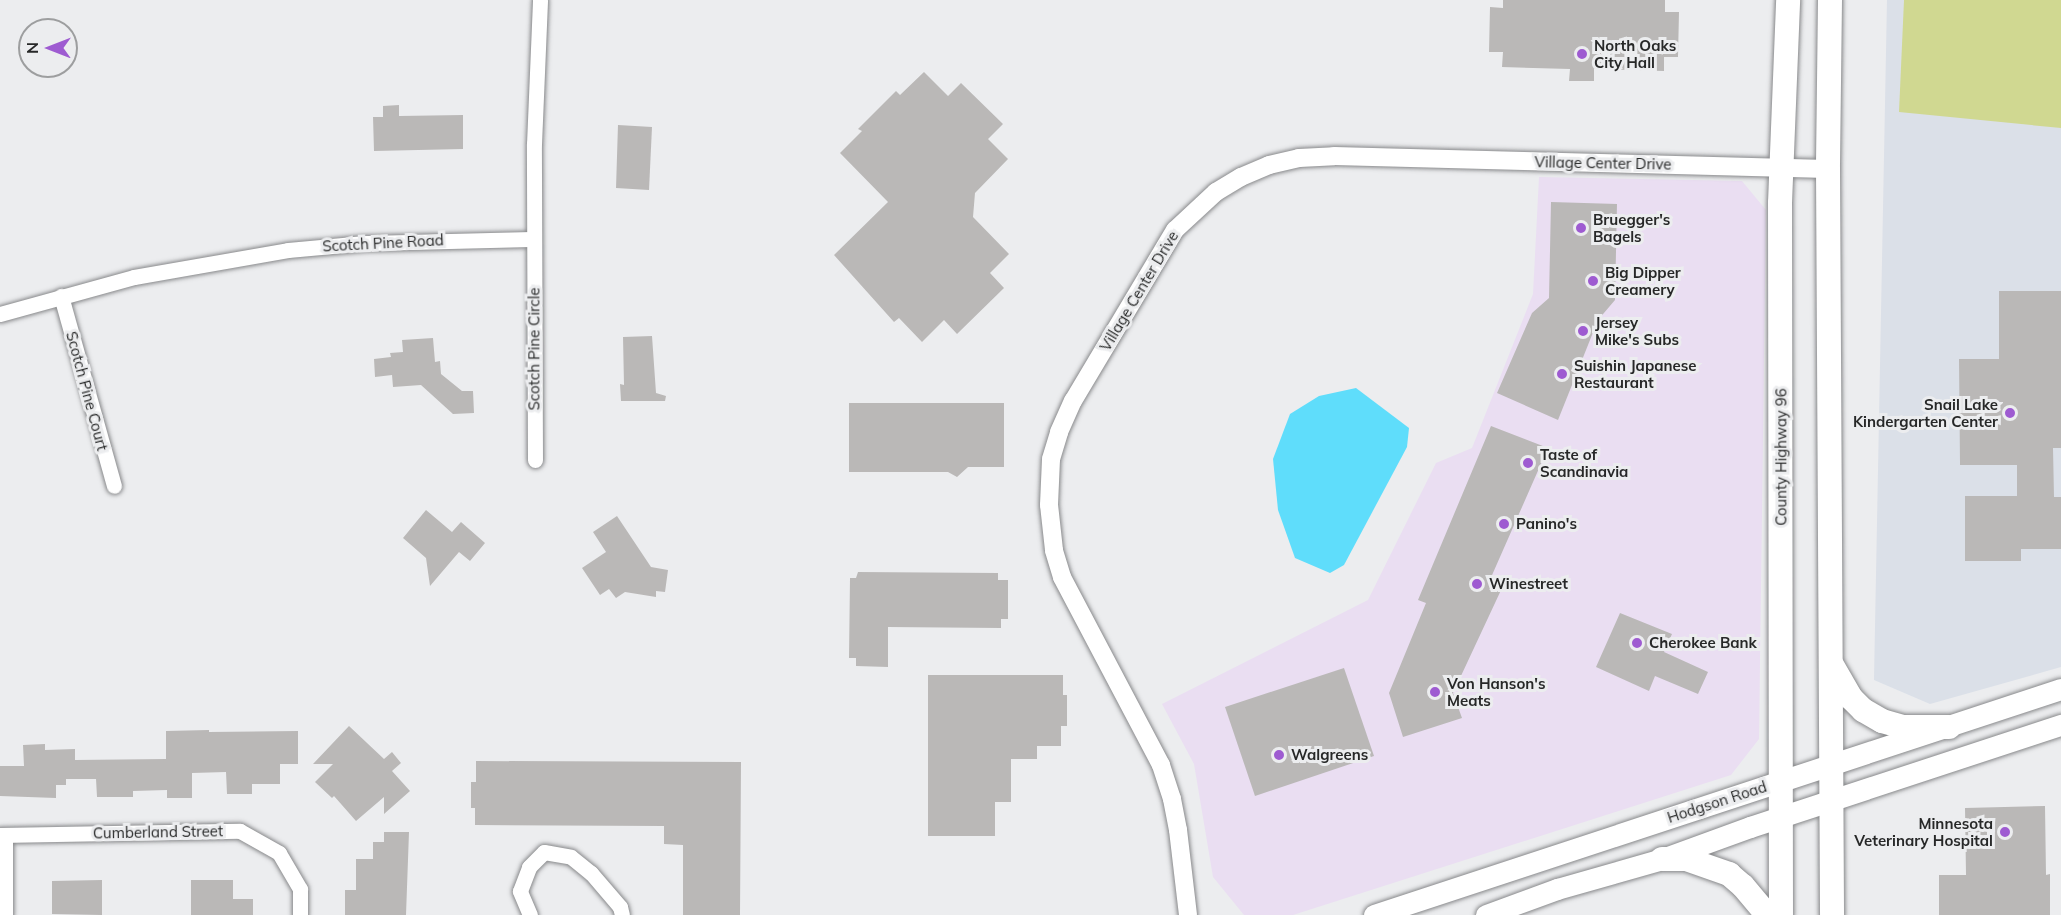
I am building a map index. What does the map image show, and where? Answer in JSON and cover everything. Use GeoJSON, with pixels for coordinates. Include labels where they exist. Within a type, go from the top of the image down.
{"type":"FeatureCollection","features":[{"type":"Feature","properties":{"kind":"main road","name":"County Highway 96"},"geometry":{"type":"LineString","coordinates":[[1781,915],[1780,166],[1788,0]]}},
{"type":"Feature","properties":{"kind":"main road"},"geometry":{"type":"LineString","coordinates":[[1830,0],[1828,169],[1832,915]]}},
{"type":"Feature","properties":{"kind":"main road"},"geometry":{"type":"LineString","coordinates":[[1830,661],[1851,698],[1863,710],[1882,721],[1904,727],[1949,727]]}},
{"type":"Feature","properties":{"kind":"main road","name":"Hodgson Road"},"geometry":{"type":"LineString","coordinates":[[1374,915],[2061,689]]}},
{"type":"Feature","properties":{"kind":"main road"},"geometry":{"type":"LineString","coordinates":[[1486,915],[1557,889],[1662,860],[1782,817],[2061,725]]}},
{"type":"Feature","properties":{"kind":"main road"},"geometry":{"type":"LineString","coordinates":[[1662,860],[1686,860],[1728,874],[1743,886],[1767,915]]}},
{"type":"Feature","properties":{"kind":"street"},"geometry":{"type":"LineString","coordinates":[[534,238],[536,55],[540,0]]}},
{"type":"Feature","properties":{"kind":"street","name":"Village Center Drive"},"geometry":{"type":"LineString","coordinates":[[1188,915],[1178,830],[1161,765],[1062,577],[1054,550],[1049,505],[1051,459],[1059,432],[1073,401],[1175,230],[1216,192],[1241,177],[1269,165],[1299,158],[1345,156],[1828,169]]}},
{"type":"Feature","properties":{"kind":"street","name":"Scotch Pine Road"},"geometry":{"type":"LineString","coordinates":[[0,315],[134,277],[288,250],[365,243],[534,238]]}},
{"type":"Feature","properties":{"kind":"street","name":"Scotch Pine Circle"},"geometry":{"type":"LineString","coordinates":[[534,238],[535,460]]}},
{"type":"Feature","properties":{"kind":"street","name":"Scotch Pine Court"},"geometry":{"type":"LineString","coordinates":[[61,296],[114,486]]}},
{"type":"Feature","properties":{"kind":"street","name":"Cumberland Street"},"geometry":{"type":"LineString","coordinates":[[3,835],[240,831],[279,853],[300,889],[300,915]]}},
{"type":"Feature","properties":{"kind":"street"},"geometry":{"type":"LineString","coordinates":[[3,835],[4,915]]}},
{"type":"Feature","properties":{"kind":"street"},"geometry":{"type":"LineString","coordinates":[[530,915],[520,891],[529,867],[544,852],[571,857],[591,873],[620,907],[622,915]]}},
{"type":"Feature","properties":{"kind":"shaded area"},"geometry":{"type":"Polygon","coordinates":[[[1887,0],[2061,0],[2061,667],[1930,704],[1874,680],[1887,0]]]}},
{"type":"Feature","properties":{"kind":"shaded area"},"geometry":{"type":"Polygon","coordinates":[[[1539,177],[1742,181],[1766,210],[1759,739],[1731,775],[1293,915],[1244,915],[1213,877],[1194,764],[1162,704],[1368,600],[1436,463],[1472,448],[1533,294],[1539,177]]]}},
{"type":"Feature","properties":{"kind":"green space"},"geometry":{"type":"Polygon","coordinates":[[[1904,0],[2061,0],[2061,128],[1899,112],[1904,0]]]}},
{"type":"Feature","properties":{"kind":"water"},"geometry":{"type":"Polygon","coordinates":[[[1356,388],[1409,428],[1407,447],[1344,565],[1330,573],[1295,558],[1278,510],[1273,459],[1290,414],[1319,396],[1356,388]]]}},
{"type":"Feature","properties":{"kind":"building"},"geometry":{"type":"Polygon","coordinates":[[[1503,0],[1665,0],[1665,12],[1679,12],[1678,57],[1664,57],[1664,71],[1594,69],[1594,81],[1569,81],[1570,69],[1502,67],[1503,52],[1489,52],[1490,7],[1503,8],[1503,0]]]}},
{"type":"Feature","properties":{"kind":"building"},"geometry":{"type":"Polygon","coordinates":[[[924,72],[948,96],[961,83],[1003,124],[988,139],[1008,159],[975,193],[973,217],[1009,254],[990,273],[1004,288],[957,334],[944,320],[922,342],[899,318],[894,322],[834,255],[888,202],[840,153],[862,131],[858,129],[896,91],[900,95],[924,72]]]}},
{"type":"Feature","properties":{"kind":"building"},"geometry":{"type":"Polygon","coordinates":[[[399,105],[399,116],[463,115],[463,149],[374,151],[373,117],[383,117],[383,106],[399,105]]]}},
{"type":"Feature","properties":{"kind":"building"},"geometry":{"type":"Polygon","coordinates":[[[618,125],[652,127],[649,190],[616,188],[618,125]]]}},
{"type":"Feature","properties":{"kind":"building"},"geometry":{"type":"Polygon","coordinates":[[[1551,202],[1617,204],[1615,300],[1598,320],[1558,420],[1497,393],[1532,313],[1549,298],[1551,202]]]}},
{"type":"Feature","properties":{"kind":"building","name":"Snail Lake Kindergarten Center"},"geometry":{"type":"Polygon","coordinates":[[[1999,291],[2061,291],[2061,448],[2053,448],[2054,497],[2061,497],[2061,549],[2021,549],[2021,561],[1965,561],[1965,496],[2017,496],[2017,465],[1960,465],[1959,359],[1999,359],[1999,291]]]}},
{"type":"Feature","properties":{"kind":"building"},"geometry":{"type":"Polygon","coordinates":[[[652,336],[656,393],[666,396],[665,401],[621,401],[620,384],[624,385],[623,337],[652,336]]]}},
{"type":"Feature","properties":{"kind":"building"},"geometry":{"type":"Polygon","coordinates":[[[433,338],[435,362],[440,361],[441,374],[462,391],[473,391],[474,413],[453,414],[421,385],[393,387],[392,375],[375,377],[374,359],[391,357],[390,353],[403,352],[402,340],[433,338]]]}},
{"type":"Feature","properties":{"kind":"building"},"geometry":{"type":"Polygon","coordinates":[[[849,403],[1004,403],[1004,467],[968,467],[957,477],[948,472],[849,472],[849,403]]]}},
{"type":"Feature","properties":{"kind":"building"},"geometry":{"type":"Polygon","coordinates":[[[1491,426],[1548,448],[1489,582],[1502,588],[1453,693],[1462,718],[1403,737],[1389,693],[1426,603],[1418,600],[1491,426]]]}},
{"type":"Feature","properties":{"kind":"building"},"geometry":{"type":"Polygon","coordinates":[[[426,510],[452,532],[461,522],[485,543],[470,561],[459,552],[430,586],[426,558],[403,538],[426,510]]]}},
{"type":"Feature","properties":{"kind":"building"},"geometry":{"type":"Polygon","coordinates":[[[617,516],[651,567],[668,570],[665,592],[656,591],[656,597],[625,592],[616,598],[609,589],[600,595],[582,568],[606,552],[593,532],[617,516]]]}},
{"type":"Feature","properties":{"kind":"building"},"geometry":{"type":"Polygon","coordinates":[[[858,572],[998,573],[998,580],[1008,580],[1008,619],[1001,619],[1001,628],[888,627],[888,667],[856,666],[856,658],[849,658],[850,578],[856,578],[858,572]]]}},
{"type":"Feature","properties":{"kind":"building","name":"Cherokee Bank"},"geometry":{"type":"Polygon","coordinates":[[[1620,613],[1672,634],[1664,652],[1708,672],[1698,694],[1655,676],[1649,691],[1596,667],[1620,613]]]}},
{"type":"Feature","properties":{"kind":"building","name":"Walgreens"},"geometry":{"type":"Polygon","coordinates":[[[1344,668],[1374,756],[1255,796],[1225,707],[1344,668]]]}},
{"type":"Feature","properties":{"kind":"building"},"geometry":{"type":"Polygon","coordinates":[[[928,675],[1063,675],[1063,695],[1067,695],[1067,726],[1061,726],[1061,746],[1037,746],[1037,759],[1011,759],[1011,802],[995,802],[995,836],[928,836],[928,675]]]}},
{"type":"Feature","properties":{"kind":"building"},"geometry":{"type":"Polygon","coordinates":[[[349,726],[384,759],[392,752],[401,763],[392,771],[410,791],[384,814],[384,797],[356,821],[334,796],[332,798],[315,782],[333,764],[313,764],[349,726]]]}},
{"type":"Feature","properties":{"kind":"building"},"geometry":{"type":"Polygon","coordinates":[[[209,730],[209,732],[298,731],[298,764],[280,764],[280,784],[252,784],[252,794],[227,794],[226,772],[192,773],[192,798],[167,798],[167,790],[133,791],[133,797],[97,797],[96,779],[66,779],[66,785],[56,785],[56,798],[0,796],[0,766],[24,766],[23,745],[45,744],[45,750],[75,749],[75,760],[166,759],[166,731],[209,730]]]}},
{"type":"Feature","properties":{"kind":"building"},"geometry":{"type":"Polygon","coordinates":[[[476,761],[741,762],[740,915],[683,915],[683,845],[664,844],[664,826],[475,825],[475,808],[471,808],[471,782],[476,782],[476,761]]]}},
{"type":"Feature","properties":{"kind":"building"},"geometry":{"type":"Polygon","coordinates":[[[2045,806],[2046,875],[2050,874],[2050,915],[1939,915],[1939,875],[1966,875],[1965,808],[2045,806]]]}},
{"type":"Feature","properties":{"kind":"building"},"geometry":{"type":"Polygon","coordinates":[[[384,832],[409,832],[406,915],[345,915],[345,890],[356,890],[356,859],[373,859],[373,842],[384,842],[384,832]]]}},
{"type":"Feature","properties":{"kind":"building"},"geometry":{"type":"Polygon","coordinates":[[[102,880],[102,915],[52,914],[52,881],[102,880]]]}},
{"type":"Feature","properties":{"kind":"building"},"geometry":{"type":"Polygon","coordinates":[[[191,880],[233,880],[233,899],[253,899],[253,915],[191,915],[191,880]]]}},
{"type":"Feature","properties":{"kind":"place","name":"North Oaks City Hall"},"geometry":{"type":"Point","coordinates":[1582,54]}},
{"type":"Feature","properties":{"kind":"place","name":"Bruegger's Bagels"},"geometry":{"type":"Point","coordinates":[1581,228]}},
{"type":"Feature","properties":{"kind":"place","name":"Big Dipper Creamery"},"geometry":{"type":"Point","coordinates":[1593,281]}},
{"type":"Feature","properties":{"kind":"place","name":"Jersey Mike's Subs"},"geometry":{"type":"Point","coordinates":[1583,331]}},
{"type":"Feature","properties":{"kind":"place","name":"Suishin Japanese Restaurant"},"geometry":{"type":"Point","coordinates":[1562,374]}},
{"type":"Feature","properties":{"kind":"place","name":"Snail Lake Kindergarten Center"},"geometry":{"type":"Point","coordinates":[2010,413]}},
{"type":"Feature","properties":{"kind":"place","name":"Taste of Scandinavia"},"geometry":{"type":"Point","coordinates":[1528,463]}},
{"type":"Feature","properties":{"kind":"place","name":"Panino's"},"geometry":{"type":"Point","coordinates":[1504,524]}},
{"type":"Feature","properties":{"kind":"place","name":"Winestreet"},"geometry":{"type":"Point","coordinates":[1477,584]}},
{"type":"Feature","properties":{"kind":"place","name":"Cherokee Bank"},"geometry":{"type":"Point","coordinates":[1637,643]}},
{"type":"Feature","properties":{"kind":"place","name":"Von Hanson's Meats"},"geometry":{"type":"Point","coordinates":[1435,692]}},
{"type":"Feature","properties":{"kind":"place","name":"Walgreens"},"geometry":{"type":"Point","coordinates":[1279,755]}},
{"type":"Feature","properties":{"kind":"place","name":"Minnesota Veterinary Hospital"},"geometry":{"type":"Point","coordinates":[2005,832]}}]}
